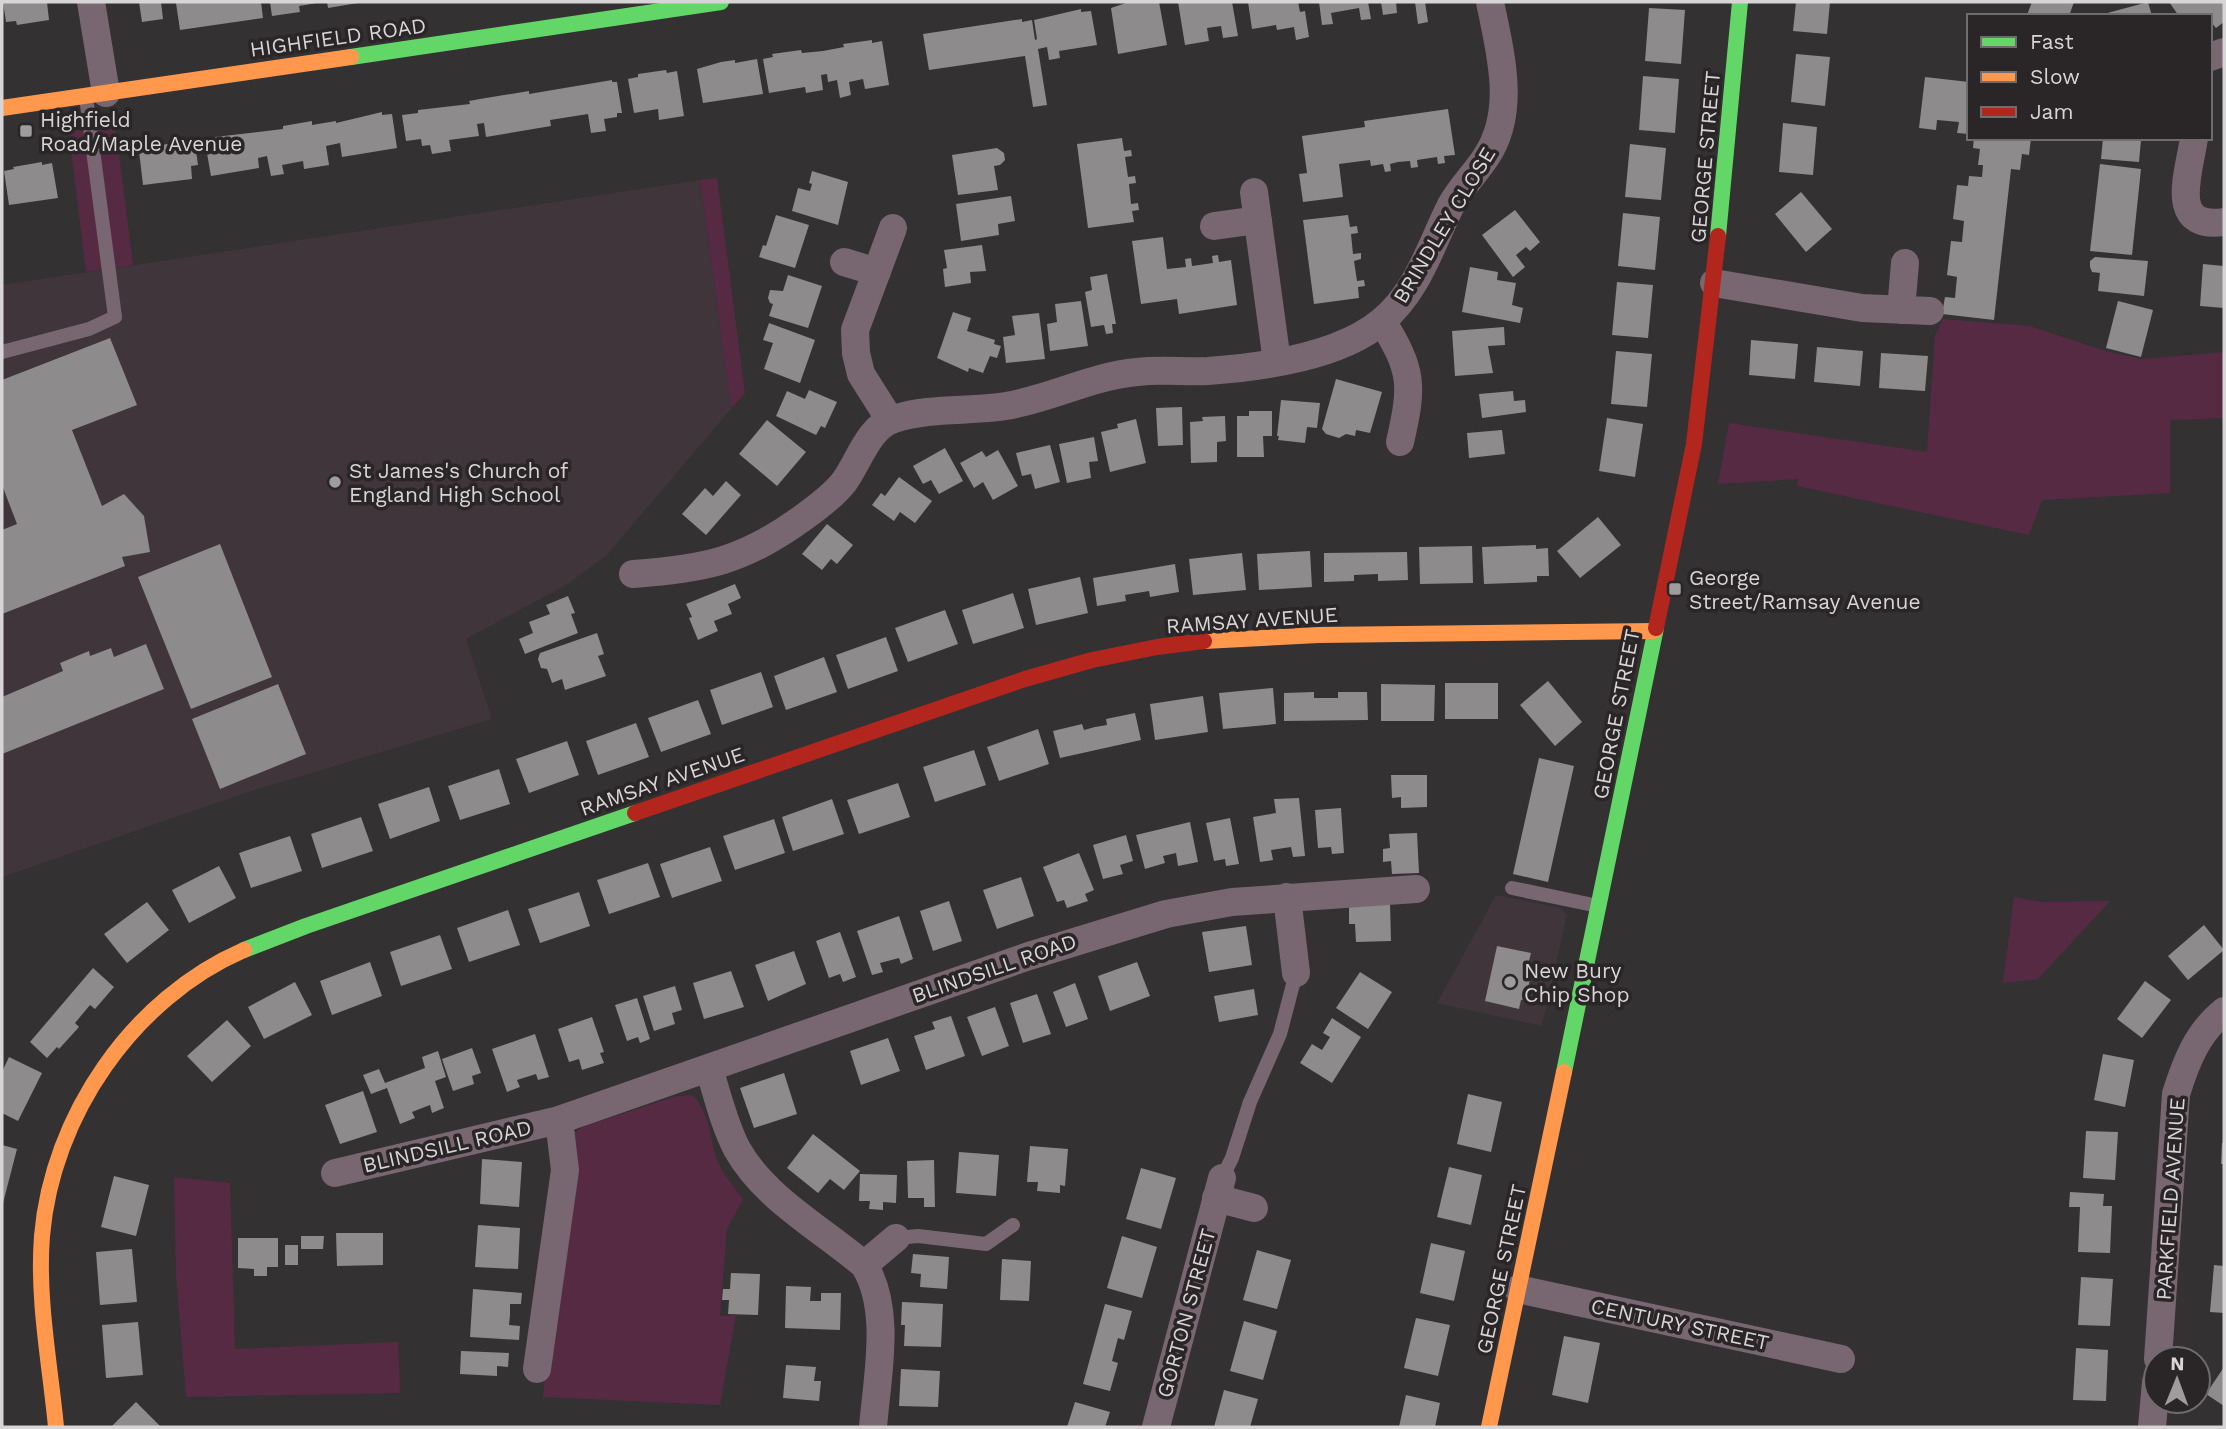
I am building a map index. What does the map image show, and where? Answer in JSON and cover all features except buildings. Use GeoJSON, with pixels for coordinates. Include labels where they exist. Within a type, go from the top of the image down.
{"type":"FeatureCollection","features":[{"type":"Feature","properties":{"kind":"street"},"geometry":{"type":"LineString","coordinates":[[91,2],[96,94]]}},
{"type":"Feature","properties":{"kind":"street","name":"HIGHFIELD ROAD"},"geometry":{"type":"LineString","coordinates":[[2,108],[721,2]]}},
{"type":"Feature","properties":{"kind":"street","name":"BRINDLEY CLOSE"},"geometry":{"type":"LineString","coordinates":[[890,420],[916,413],[1006,406],[1106,377],[1138,372],[1206,371],[1278,362],[1332,349],[1382,321],[1404,298],[1458,193],[1487,156],[1497,135],[1503,113],[1504,87],[1490,2]]}},
{"type":"Feature","properties":{"kind":"street","name":"GEORGE STREET"},"geometry":{"type":"LineString","coordinates":[[1489,1427],[1694,444],[1714,283],[1740,2]]}},
{"type":"Feature","properties":{"kind":"street"},"geometry":{"type":"LineString","coordinates":[[2194,140],[2186,206],[2191,215],[2206,224],[2224,222]]}},
{"type":"Feature","properties":{"kind":"street"},"geometry":{"type":"LineString","coordinates":[[1254,192],[1278,362]]}},
{"type":"Feature","properties":{"kind":"street"},"geometry":{"type":"LineString","coordinates":[[1214,226],[1258,220]]}},
{"type":"Feature","properties":{"kind":"street"},"geometry":{"type":"LineString","coordinates":[[633,575],[712,565],[772,540],[823,503],[843,484],[874,433],[890,420],[861,374],[856,353],[855,330],[893,228]]}},
{"type":"Feature","properties":{"kind":"street"},"geometry":{"type":"LineString","coordinates":[[845,261],[877,272]]}},
{"type":"Feature","properties":{"kind":"street"},"geometry":{"type":"LineString","coordinates":[[1900,310],[1905,263]]}},
{"type":"Feature","properties":{"kind":"street"},"geometry":{"type":"LineString","coordinates":[[1714,283],[1862,308],[1930,311]]}},
{"type":"Feature","properties":{"kind":"street","name":"BRINDLEY CLOSE"},"geometry":{"type":"LineString","coordinates":[[1382,321],[1403,360],[1416,412],[1401,442]]}},
{"type":"Feature","properties":{"kind":"street","name":"RAMSAY AVENUE"},"geometry":{"type":"LineString","coordinates":[[56,1427],[42,1273],[42,1236],[48,1195],[62,1141],[89,1091],[120,1045],[160,1004],[201,972],[244,950],[319,921],[890,725],[1025,679],[1092,660],[1157,647],[1219,639],[1319,635],[1654,631]]}},
{"type":"Feature","properties":{"kind":"street","name":"BLINDSILL ROAD"},"geometry":{"type":"LineString","coordinates":[[335,1173],[559,1120],[1101,932],[1166,914],[1232,902],[1416,889]]}},
{"type":"Feature","properties":{"kind":"street"},"geometry":{"type":"LineString","coordinates":[[1287,897],[1296,973]]}},
{"type":"Feature","properties":{"kind":"street","name":"PARKFIELD AVENUE"},"geometry":{"type":"LineString","coordinates":[[2159,1345],[2176,1094],[2185,1064],[2199,1038],[2224,1011]]}},
{"type":"Feature","properties":{"kind":"street"},"geometry":{"type":"LineString","coordinates":[[709,1068],[738,1150],[757,1176],[781,1199],[864,1265],[878,1297],[879,1309],[880,1331],[873,1427]]}},
{"type":"Feature","properties":{"kind":"street","name":"BLINDSILL ROAD"},"geometry":{"type":"LineString","coordinates":[[537,1369],[565,1170],[559,1120]]}},
{"type":"Feature","properties":{"kind":"street"},"geometry":{"type":"LineString","coordinates":[[1219,1188],[1254,1208]]}},
{"type":"Feature","properties":{"kind":"street","name":"GORTON STREET"},"geometry":{"type":"LineString","coordinates":[[1156,1427],[1219,1188]]}},
{"type":"Feature","properties":{"kind":"street"},"geometry":{"type":"LineString","coordinates":[[864,1265],[896,1238]]}},
{"type":"Feature","properties":{"kind":"street","name":"CENTURY STREET"},"geometry":{"type":"LineString","coordinates":[[1518,1289],[1841,1359]]}},
{"type":"Feature","properties":{"kind":"lane"},"geometry":{"type":"LineString","coordinates":[[2,352],[89,329],[115,317],[96,94]]}},
{"type":"Feature","properties":{"kind":"lane"},"geometry":{"type":"LineString","coordinates":[[1512,888],[1599,906]]}},
{"type":"Feature","properties":{"kind":"lane"},"geometry":{"type":"LineString","coordinates":[[1219,1188],[1250,1102],[1280,1034],[1296,973]]}},
{"type":"Feature","properties":{"kind":"lane"},"geometry":{"type":"LineString","coordinates":[[896,1238],[918,1236],[986,1244],[1013,1225]]}},
{"type":"Feature","properties":{"kind":"shaded area"},"geometry":{"type":"Polygon","coordinates":[[[115,122],[133,265],[86,272],[68,126],[115,122]]]}},
{"type":"Feature","properties":{"kind":"shaded area"},"geometry":{"type":"Polygon","coordinates":[[[717,178],[745,393],[731,409],[700,180],[717,178]]]}},
{"type":"Feature","properties":{"kind":"shaded area","name":"St James's Church of England High School"},"geometry":{"type":"Polygon","coordinates":[[[700,180],[731,409],[607,555],[568,584],[466,639],[492,719],[245,793],[2,877],[2,285],[700,180]]]}},
{"type":"Feature","properties":{"kind":"shaded area"},"geometry":{"type":"Polygon","coordinates":[[[1943,319],[2030,326],[2105,351],[2141,359],[2224,352],[2224,418],[2170,420],[2170,493],[2042,500],[2029,535],[1797,486],[1798,479],[1718,484],[1729,423],[1927,452],[1935,335],[1943,319]]]}},
{"type":"Feature","properties":{"kind":"shaded area"},"geometry":{"type":"Polygon","coordinates":[[[1496,895],[1561,908],[1567,915],[1542,1026],[1437,1003],[1496,895]]]}},
{"type":"Feature","properties":{"kind":"shaded area"},"geometry":{"type":"Polygon","coordinates":[[[2014,897],[2041,902],[2110,901],[2038,979],[2003,983],[2014,897]]]}},
{"type":"Feature","properties":{"kind":"shaded area"},"geometry":{"type":"Polygon","coordinates":[[[692,1095],[703,1110],[720,1167],[743,1199],[727,1229],[720,1316],[736,1315],[720,1405],[543,1397],[571,1135],[584,1126],[677,1096],[692,1095]]]}},
{"type":"Feature","properties":{"kind":"shaded area"},"geometry":{"type":"Polygon","coordinates":[[[174,1177],[230,1183],[235,1349],[398,1342],[400,1393],[186,1397],[176,1274],[174,1177]]]}},
{"type":"Feature","properties":{"kind":"traffic: fast"},"geometry":{"type":"LineString","coordinates":[[351,57],[721,2]]}},
{"type":"Feature","properties":{"kind":"traffic: fast"},"geometry":{"type":"LineString","coordinates":[[1718,236],[1740,2]]}},
{"type":"Feature","properties":{"kind":"traffic: fast"},"geometry":{"type":"LineString","coordinates":[[1564,1072],[1656,628]]}},
{"type":"Feature","properties":{"kind":"traffic: fast"},"geometry":{"type":"LineString","coordinates":[[244,950],[306,926],[635,813]]}},
{"type":"Feature","properties":{"kind":"traffic: slow"},"geometry":{"type":"LineString","coordinates":[[2,108],[351,57]]}},
{"type":"Feature","properties":{"kind":"traffic: slow"},"geometry":{"type":"LineString","coordinates":[[1204,641],[1319,635],[1654,631]]}},
{"type":"Feature","properties":{"kind":"traffic: slow"},"geometry":{"type":"LineString","coordinates":[[56,1427],[43,1308],[41,1260],[49,1191],[62,1147],[81,1105],[105,1066],[134,1030],[167,998],[204,971],[244,950]]}},
{"type":"Feature","properties":{"kind":"traffic: slow"},"geometry":{"type":"LineString","coordinates":[[1489,1427],[1564,1072]]}},
{"type":"Feature","properties":{"kind":"traffic: jam"},"geometry":{"type":"LineString","coordinates":[[1656,628],[1694,444],[1718,236]]}},
{"type":"Feature","properties":{"kind":"traffic: jam"},"geometry":{"type":"LineString","coordinates":[[635,813],[1025,679],[1092,660],[1204,641]]}},
{"type":"Feature","properties":{"kind":"place","name":"Highfield Road/Maple Avenue"},"geometry":{"type":"Point","coordinates":[26,131]}},
{"type":"Feature","properties":{"kind":"place","name":"St James's Church of England High School"},"geometry":{"type":"Point","coordinates":[335,482]}},
{"type":"Feature","properties":{"kind":"place","name":"George Street/Ramsay Avenue"},"geometry":{"type":"Point","coordinates":[1675,589]}},
{"type":"Feature","properties":{"kind":"place","name":"New Bury Chip Shop"},"geometry":{"type":"Point","coordinates":[1510,982]}}]}
